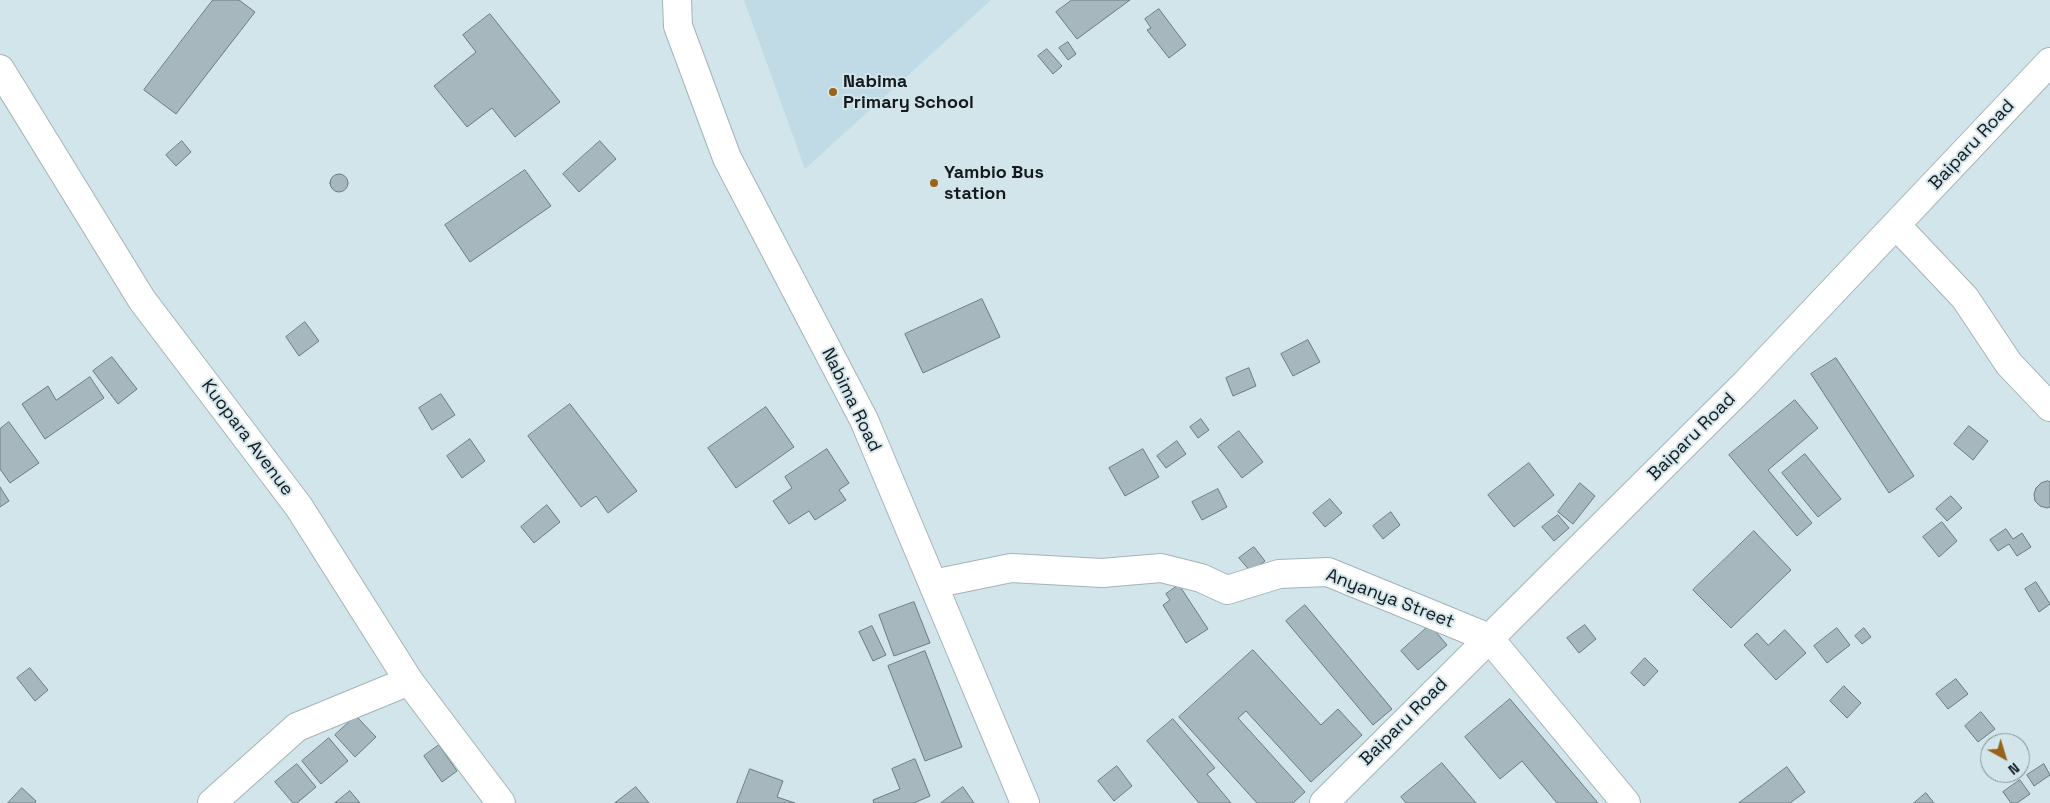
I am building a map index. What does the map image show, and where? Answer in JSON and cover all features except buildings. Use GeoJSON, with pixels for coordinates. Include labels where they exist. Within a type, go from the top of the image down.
{"type":"FeatureCollection","features":[{"type":"Feature","properties":{"kind":"street","name":"Nabima Road"},"geometry":{"type":"LineString","coordinates":[[677,0],[678,26],[727,158],[864,420],[1025,803]]}},
{"type":"Feature","properties":{"kind":"street","name":"Baiparu Road"},"geometry":{"type":"LineString","coordinates":[[1324,803],[1746,383],[2050,62]]}},
{"type":"Feature","properties":{"kind":"street","name":"Kuopara Avenue"},"geometry":{"type":"LineString","coordinates":[[0,69],[142,300],[299,507],[409,681],[501,803]]}},
{"type":"Feature","properties":{"kind":"street"},"geometry":{"type":"LineString","coordinates":[[1896,225],[1965,298],[2009,364],[2050,407]]}},
{"type":"Feature","properties":{"kind":"street","name":"Anyanya Street"},"geometry":{"type":"LineString","coordinates":[[933,584],[1011,568],[1102,573],[1161,568],[1200,578],[1227,590],[1279,574],[1328,572],[1413,605],[1489,638],[1626,803]]}},
{"type":"Feature","properties":{"kind":"street"},"geometry":{"type":"LineString","coordinates":[[212,803],[297,727],[409,681]]}},
{"type":"Feature","properties":{"kind":"shaded area","name":"Nabima Primary School"},"geometry":{"type":"Polygon","coordinates":[[[744,0],[991,0],[805,169],[744,0]]]}},
{"type":"Feature","properties":{"kind":"place","name":"Nabima Primary School"},"geometry":{"type":"Point","coordinates":[833,92]}},
{"type":"Feature","properties":{"kind":"place","name":"Yambio Bus station"},"geometry":{"type":"Point","coordinates":[934,183]}}]}
